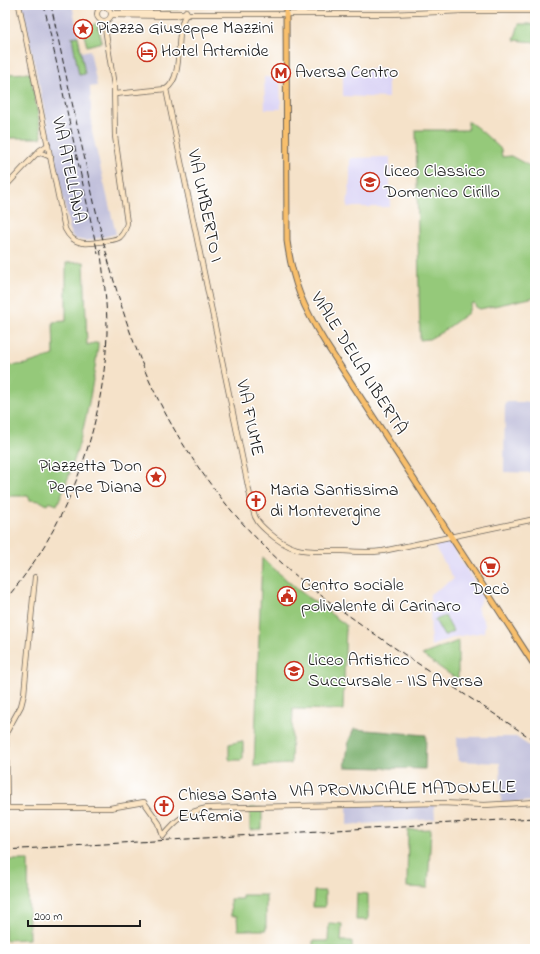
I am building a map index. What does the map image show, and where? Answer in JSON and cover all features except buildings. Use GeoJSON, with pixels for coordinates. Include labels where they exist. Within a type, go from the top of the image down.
{"type":"FeatureCollection","features":[{"type":"Feature","properties":{"kind":"main road","name":"VIA ATELLANA"},"geometry":{"type":"LineString","coordinates":[[20,5],[65,229],[73,240],[80,244],[94,243],[122,235],[127,223],[115,136],[115,94],[104,21]]}},
{"type":"Feature","properties":{"kind":"main road","name":"VIALE DELLA LIBERTÀ"},"geometry":{"type":"LineString","coordinates":[[286,5],[287,241],[295,282],[308,316],[535,666]]}},
{"type":"Feature","properties":{"kind":"main road"},"geometry":{"type":"LineString","coordinates":[[111,14],[109,20],[104,21],[98,18],[97,13],[99,9],[106,8],[111,14],[174,16],[185,14],[391,14],[476,10],[535,11]]}},
{"type":"Feature","properties":{"kind":"main road"},"geometry":{"type":"LineString","coordinates":[[115,94],[166,90],[170,86],[175,77],[181,26],[185,14]]}},
{"type":"Feature","properties":{"kind":"main road","name":"VIA UMBERTO I"},"geometry":{"type":"LineString","coordinates":[[166,90],[216,329]]}},
{"type":"Feature","properties":{"kind":"main road"},"geometry":{"type":"LineString","coordinates":[[5,187],[40,152],[47,139]]}},
{"type":"Feature","properties":{"kind":"main road"},"geometry":{"type":"LineString","coordinates":[[40,152],[49,148]]}},
{"type":"Feature","properties":{"kind":"main road"},"geometry":{"type":"LineString","coordinates":[[40,152],[51,157]]}},
{"type":"Feature","properties":{"kind":"main road","name":"VIA FIUME"},"geometry":{"type":"LineString","coordinates":[[216,329],[254,514],[258,523],[275,539],[292,549],[303,551],[366,553],[452,536]]}},
{"type":"Feature","properties":{"kind":"main road"},"geometry":{"type":"LineString","coordinates":[[452,536],[535,519]]}},
{"type":"Feature","properties":{"kind":"main road"},"geometry":{"type":"LineString","coordinates":[[6,808],[6,733],[24,694],[34,577]]}},
{"type":"Feature","properties":{"kind":"main road","name":"VIA PROVINCIALE MADONELLE"},"geometry":{"type":"LineString","coordinates":[[6,808],[110,808],[144,802],[160,823],[163,836],[177,820],[184,815],[207,808],[428,803],[484,805],[535,802]]}},
{"type":"Feature","properties":{"kind":"shaded area"},"geometry":{"type":"Polygon","coordinates":[[[22,5],[72,5],[82,52],[90,50],[97,86],[90,87],[92,132],[116,234],[86,241],[75,239],[71,235],[22,5]]]}},
{"type":"Feature","properties":{"kind":"shaded area"},"geometry":{"type":"Polygon","coordinates":[[[343,69],[388,69],[388,98],[343,96],[343,69]]]}},
{"type":"Feature","properties":{"kind":"shaded area"},"geometry":{"type":"Polygon","coordinates":[[[264,77],[280,78],[281,109],[265,109],[264,77]]]}},
{"type":"Feature","properties":{"kind":"shaded area","name":"Liceo Classico Domenico Cirillo"},"geometry":{"type":"Polygon","coordinates":[[[390,157],[390,207],[347,207],[350,179],[350,158],[390,157]]]}},
{"type":"Feature","properties":{"kind":"shaded area"},"geometry":{"type":"Polygon","coordinates":[[[505,402],[535,402],[535,473],[504,472],[505,402]]]}},
{"type":"Feature","properties":{"kind":"shaded area"},"geometry":{"type":"Polygon","coordinates":[[[442,541],[452,546],[483,596],[477,608],[485,624],[484,632],[455,637],[431,646],[430,594],[454,579],[433,544],[442,541]]]}},
{"type":"Feature","properties":{"kind":"shaded area"},"geometry":{"type":"Polygon","coordinates":[[[457,737],[516,737],[535,750],[535,801],[501,803],[500,763],[458,761],[457,737]]]}},
{"type":"Feature","properties":{"kind":"shaded area"},"geometry":{"type":"Polygon","coordinates":[[[434,804],[435,819],[347,825],[347,805],[434,804]]]}},
{"type":"Feature","properties":{"kind":"green space"},"geometry":{"type":"Polygon","coordinates":[[[160,5],[178,5],[179,9],[160,9],[160,5]]]}},
{"type":"Feature","properties":{"kind":"green space"},"geometry":{"type":"Polygon","coordinates":[[[95,23],[98,26],[102,42],[87,46],[84,35],[95,23]]]}},
{"type":"Feature","properties":{"kind":"green space"},"geometry":{"type":"Polygon","coordinates":[[[519,24],[535,24],[535,42],[514,40],[519,24]]]}},
{"type":"Feature","properties":{"kind":"green space"},"geometry":{"type":"Polygon","coordinates":[[[78,36],[85,74],[79,75],[72,37],[78,36]]]}},
{"type":"Feature","properties":{"kind":"green space"},"geometry":{"type":"Polygon","coordinates":[[[30,73],[42,136],[41,138],[5,138],[5,74],[30,73]]]}},
{"type":"Feature","properties":{"kind":"green space"},"geometry":{"type":"Polygon","coordinates":[[[468,121],[501,149],[502,157],[511,156],[535,169],[535,297],[480,309],[476,307],[474,303],[471,304],[468,313],[442,332],[429,339],[420,340],[416,130],[468,130],[468,121]]]}},
{"type":"Feature","properties":{"kind":"green space"},"geometry":{"type":"Polygon","coordinates":[[[84,262],[87,345],[98,342],[98,346],[84,427],[72,466],[57,505],[49,502],[47,505],[40,501],[30,500],[28,496],[5,496],[5,338],[8,338],[9,366],[26,364],[54,355],[53,322],[66,321],[66,263],[84,262]]]}},
{"type":"Feature","properties":{"kind":"green space"},"geometry":{"type":"Polygon","coordinates":[[[262,558],[297,589],[346,625],[343,710],[293,709],[291,764],[254,766],[262,558]]]}},
{"type":"Feature","properties":{"kind":"green space"},"geometry":{"type":"Polygon","coordinates":[[[445,616],[453,631],[444,636],[435,620],[445,616]]]}},
{"type":"Feature","properties":{"kind":"green space"},"geometry":{"type":"Polygon","coordinates":[[[458,641],[458,680],[422,655],[458,641]]]}},
{"type":"Feature","properties":{"kind":"green space"},"geometry":{"type":"Polygon","coordinates":[[[354,729],[426,735],[425,769],[345,767],[349,740],[354,729]]]}},
{"type":"Feature","properties":{"kind":"green space"},"geometry":{"type":"Polygon","coordinates":[[[242,741],[243,758],[241,760],[230,760],[229,744],[242,741]]]}},
{"type":"Feature","properties":{"kind":"green space"},"geometry":{"type":"Polygon","coordinates":[[[250,808],[262,808],[262,829],[250,830],[250,808]]]}},
{"type":"Feature","properties":{"kind":"green space"},"geometry":{"type":"Polygon","coordinates":[[[431,829],[428,888],[407,887],[408,830],[431,829]]]}},
{"type":"Feature","properties":{"kind":"green space"},"geometry":{"type":"Polygon","coordinates":[[[5,860],[28,860],[29,939],[5,940],[5,860]]]}},
{"type":"Feature","properties":{"kind":"green space"},"geometry":{"type":"Polygon","coordinates":[[[314,891],[325,891],[325,907],[313,907],[314,891]]]}},
{"type":"Feature","properties":{"kind":"green space"},"geometry":{"type":"Polygon","coordinates":[[[357,893],[368,894],[368,920],[356,920],[357,893]]]}},
{"type":"Feature","properties":{"kind":"green space"},"geometry":{"type":"Polygon","coordinates":[[[242,895],[266,895],[266,930],[238,930],[237,916],[231,916],[230,899],[242,899],[242,895]]]}},
{"type":"Feature","properties":{"kind":"green space"},"geometry":{"type":"Polygon","coordinates":[[[329,923],[342,924],[341,941],[352,941],[352,949],[313,949],[313,941],[328,941],[329,923]]]}},
{"type":"Feature","properties":{"kind":"railway"},"geometry":{"type":"LineString","coordinates":[[44,5],[98,254]]}},
{"type":"Feature","properties":{"kind":"railway"},"geometry":{"type":"LineString","coordinates":[[51,5],[95,207],[120,302],[148,378],[179,437],[197,465],[238,518],[260,542],[304,582],[336,607],[389,644],[535,741]]}},
{"type":"Feature","properties":{"kind":"railway"},"geometry":{"type":"LineString","coordinates":[[5,600],[47,541],[64,508],[78,475],[90,440],[99,404],[107,332],[105,290],[100,248]]}},
{"type":"Feature","properties":{"kind":"railway"},"geometry":{"type":"LineString","coordinates":[[5,850],[535,818]]}},
{"type":"Feature","properties":{"kind":"place","name":"Piazza Giuseppe Mazzini"},"geometry":{"type":"Point","coordinates":[83,29]}},
{"type":"Feature","properties":{"kind":"place","name":"Hotel Artemide"},"geometry":{"type":"Point","coordinates":[147,52]}},
{"type":"Feature","properties":{"kind":"place","name":"Aversa Centro"},"geometry":{"type":"Point","coordinates":[281,73]}},
{"type":"Feature","properties":{"kind":"place","name":"Liceo Classico Domenico Cirillo"},"geometry":{"type":"Point","coordinates":[370,182]}},
{"type":"Feature","properties":{"kind":"place","name":"Piazzetta Don Peppe Diana"},"geometry":{"type":"Point","coordinates":[156,477]}},
{"type":"Feature","properties":{"kind":"place","name":"Maria Santissima di Montevergine"},"geometry":{"type":"Point","coordinates":[256,501]}},
{"type":"Feature","properties":{"kind":"place","name":"Decò"},"geometry":{"type":"Point","coordinates":[490,567]}},
{"type":"Feature","properties":{"kind":"place","name":"Centro sociale polivalente di Carinaro"},"geometry":{"type":"Point","coordinates":[287,596]}},
{"type":"Feature","properties":{"kind":"place","name":"Liceo Artistico Succursale - IIS Aversa"},"geometry":{"type":"Point","coordinates":[294,671]}},
{"type":"Feature","properties":{"kind":"place","name":"Chiesa Santa Eufemia"},"geometry":{"type":"Point","coordinates":[164,806]}}]}
